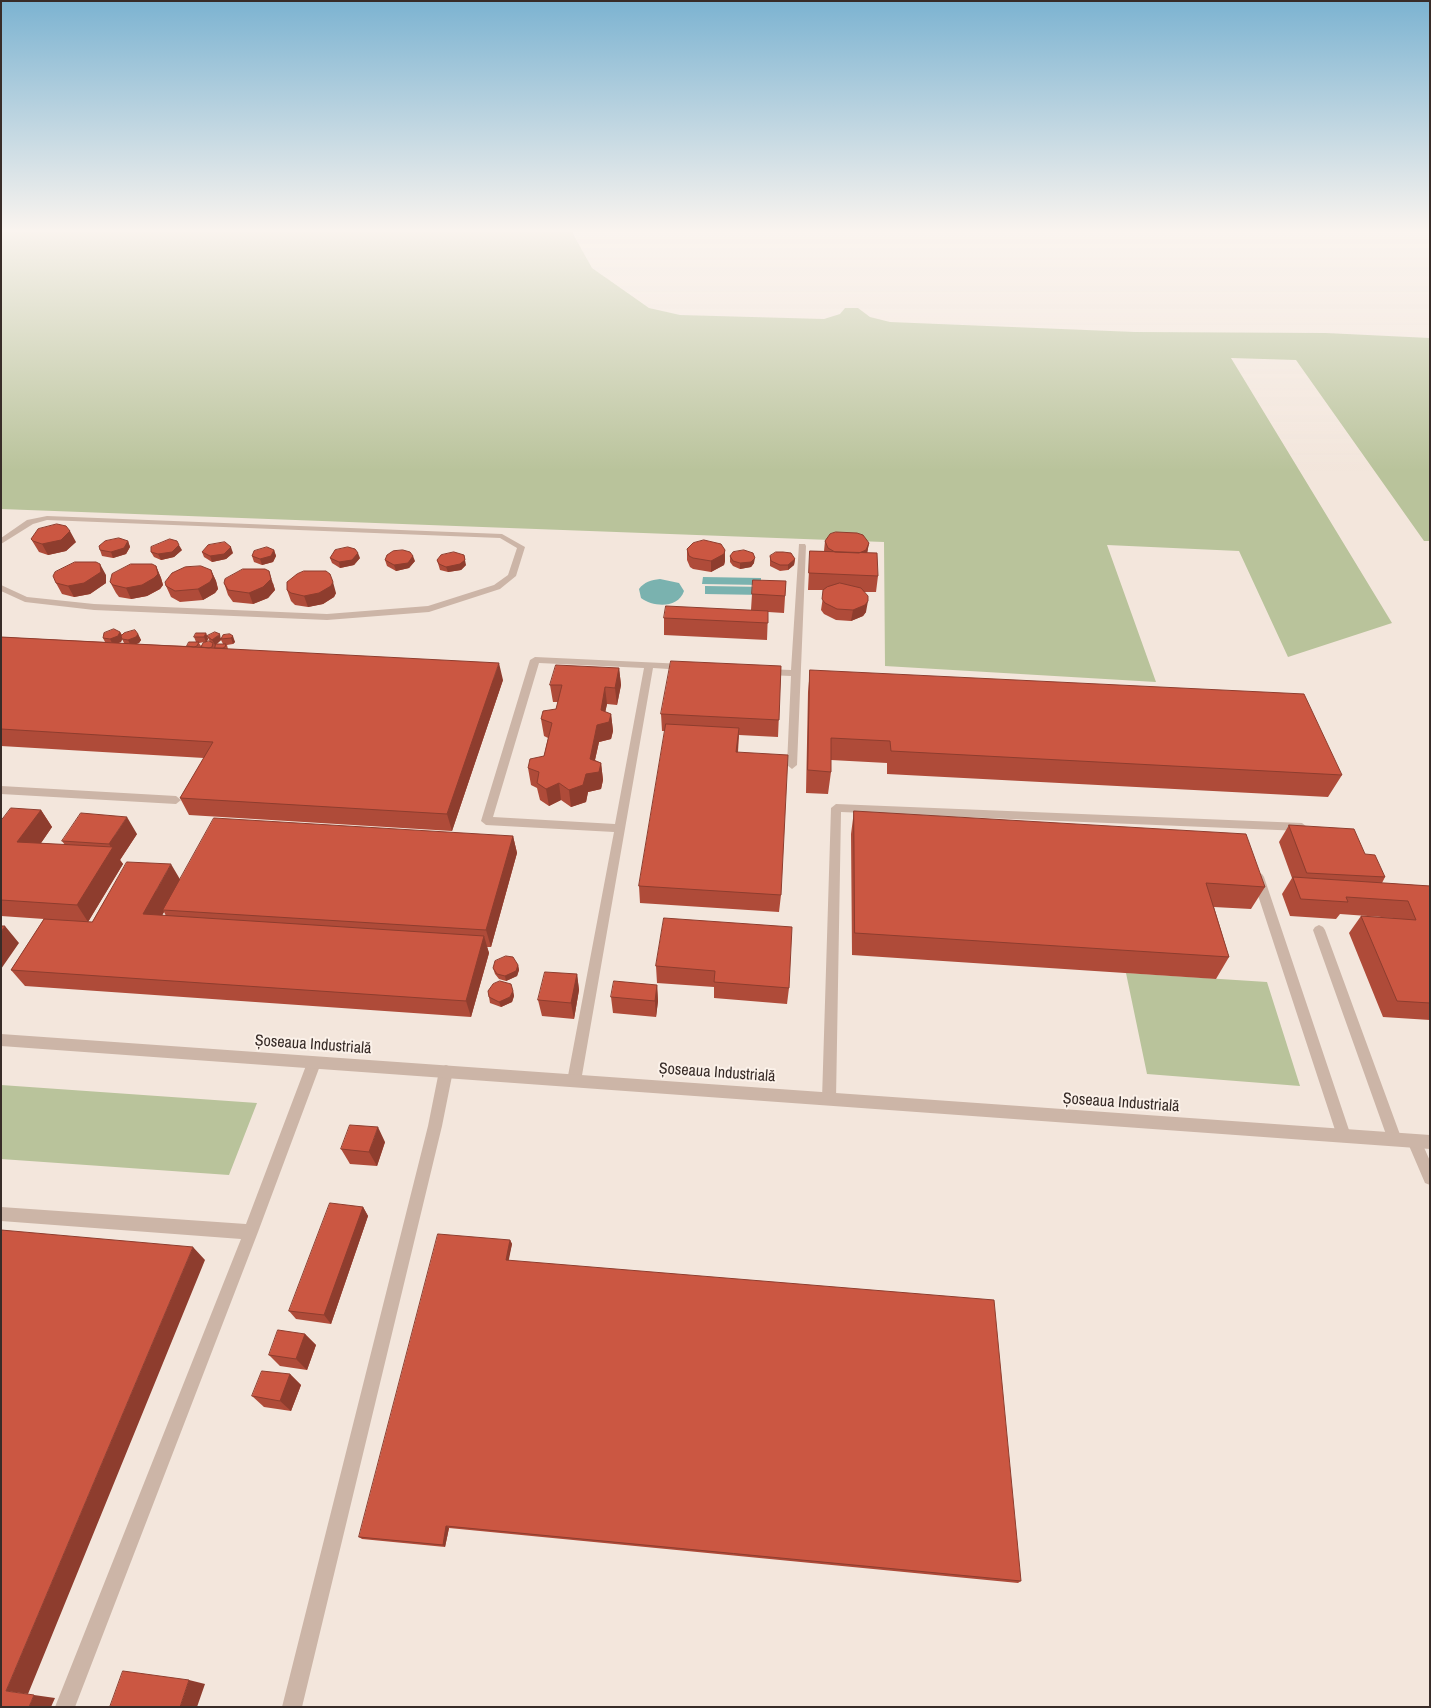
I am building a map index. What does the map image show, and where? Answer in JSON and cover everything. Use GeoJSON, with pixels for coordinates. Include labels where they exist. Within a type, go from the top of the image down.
{"type":"FeatureCollection","features":[{"type":"Feature","properties":{"kind":"street","name":"Șoseaua Industrială"},"geometry":{"type":"LineString","coordinates":[[1,1040],[1430,1142]]}},
{"type":"Feature","properties":{"kind":"lane"},"geometry":{"type":"LineString","coordinates":[[1,542],[30,522],[47,518],[502,536],[521,547],[512,576],[497,587],[429,609],[346,616],[327,617],[94,607],[25,598],[1,588]]}},
{"type":"Feature","properties":{"kind":"lane"},"geometry":{"type":"LineString","coordinates":[[792,765],[802,546]]}},
{"type":"Feature","properties":{"kind":"lane"},"geometry":{"type":"LineString","coordinates":[[620,828],[486,821],[535,660],[698,668]]}},
{"type":"Feature","properties":{"kind":"lane"},"geometry":{"type":"LineString","coordinates":[[574,1080],[649,666]]}},
{"type":"Feature","properties":{"kind":"lane"},"geometry":{"type":"LineString","coordinates":[[757,671],[796,674]]}},
{"type":"Feature","properties":{"kind":"lane"},"geometry":{"type":"LineString","coordinates":[[1,790],[176,800]]}},
{"type":"Feature","properties":{"kind":"lane"},"geometry":{"type":"LineString","coordinates":[[829,1099],[836,808],[1242,829],[1312,828]]}},
{"type":"Feature","properties":{"kind":"lane"},"geometry":{"type":"LineString","coordinates":[[1253,862],[1344,1136]]}},
{"type":"Feature","properties":{"kind":"lane"},"geometry":{"type":"LineString","coordinates":[[1319,930],[1395,1140]]}},
{"type":"Feature","properties":{"kind":"lane"},"geometry":{"type":"LineString","coordinates":[[64,1707],[251,1232],[314,1062]]}},
{"type":"Feature","properties":{"kind":"lane"},"geometry":{"type":"LineString","coordinates":[[292,1707],[435,1126],[446,1071]]}},
{"type":"Feature","properties":{"kind":"lane"},"geometry":{"type":"LineString","coordinates":[[1414,1141],[1430,1178]]}},
{"type":"Feature","properties":{"kind":"lane"},"geometry":{"type":"LineString","coordinates":[[1,1214],[251,1232]]}},
{"type":"Feature","properties":{"kind":"green space"},"geometry":{"type":"Polygon","coordinates":[[[1,312],[665,312],[680,315],[824,319],[842,312],[863,312],[870,317],[890,322],[1135,332],[1326,333],[1430,338],[1430,541],[1424,541],[1296,360],[1231,358],[1392,623],[1288,657],[1239,551],[1107,545],[1156,682],[885,666],[884,542],[1,509],[1,312]]]}},
{"type":"Feature","properties":{"kind":"green space"},"geometry":{"type":"Polygon","coordinates":[[[1126,973],[1267,982],[1300,1086],[1147,1074],[1126,973]]]}},
{"type":"Feature","properties":{"kind":"green space"},"geometry":{"type":"Polygon","coordinates":[[[1,1085],[257,1103],[229,1175],[1,1159],[1,1085]]]}},
{"type":"Feature","properties":{"kind":"water"},"geometry":{"type":"Polygon","coordinates":[[[703,577],[761,578],[761,585],[702,584],[703,577]]]}},
{"type":"Feature","properties":{"kind":"water"},"geometry":{"type":"Polygon","coordinates":[[[660,579],[679,583],[684,591],[681,597],[665,605],[652,603],[641,598],[639,589],[643,585],[660,579]]]}},
{"type":"Feature","properties":{"kind":"water"},"geometry":{"type":"Polygon","coordinates":[[[705,586],[764,587],[764,595],[705,594],[705,586]]]}},
{"type":"Feature","properties":{"kind":"building"},"geometry":{"type":"Polygon","coordinates":[[[57,524],[66,526],[70,531],[61,540],[42,544],[31,539],[38,529],[57,524]]]}},
{"type":"Feature","properties":{"kind":"building"},"geometry":{"type":"Polygon","coordinates":[[[836,532],[863,535],[869,543],[866,550],[859,553],[835,552],[828,548],[825,541],[830,534],[836,532]]]}},
{"type":"Feature","properties":{"kind":"building"},"geometry":{"type":"Polygon","coordinates":[[[119,538],[128,541],[124,548],[111,552],[100,550],[99,546],[105,541],[119,538]]]}},
{"type":"Feature","properties":{"kind":"building"},"geometry":{"type":"Polygon","coordinates":[[[170,539],[177,541],[179,545],[172,552],[158,554],[151,552],[151,547],[170,539]]]}},
{"type":"Feature","properties":{"kind":"building"},"geometry":{"type":"Polygon","coordinates":[[[704,540],[721,544],[725,550],[724,554],[711,561],[689,556],[687,549],[693,543],[704,540]]]}},
{"type":"Feature","properties":{"kind":"building"},"geometry":{"type":"Polygon","coordinates":[[[225,542],[231,547],[224,554],[210,556],[202,552],[208,545],[225,542]]]}},
{"type":"Feature","properties":{"kind":"building"},"geometry":{"type":"Polygon","coordinates":[[[267,547],[274,550],[271,556],[260,559],[252,556],[254,551],[267,547]]]}},
{"type":"Feature","properties":{"kind":"building"},"geometry":{"type":"Polygon","coordinates":[[[348,547],[355,549],[358,553],[352,560],[339,562],[330,558],[335,550],[348,547]]]}},
{"type":"Feature","properties":{"kind":"building"},"geometry":{"type":"Polygon","coordinates":[[[403,550],[410,552],[413,556],[408,563],[394,565],[385,560],[387,555],[393,551],[403,550]]]}},
{"type":"Feature","properties":{"kind":"building"},"geometry":{"type":"Polygon","coordinates":[[[744,550],[753,553],[755,558],[751,562],[740,563],[733,561],[730,556],[733,552],[744,550]]]}},
{"type":"Feature","properties":{"kind":"building"},"geometry":{"type":"Polygon","coordinates":[[[810,551],[877,553],[878,576],[809,573],[810,551]]]}},
{"type":"Feature","properties":{"kind":"building"},"geometry":{"type":"Polygon","coordinates":[[[454,552],[464,555],[465,560],[460,564],[446,567],[439,564],[437,560],[441,555],[454,552]]]}},
{"type":"Feature","properties":{"kind":"building"},"geometry":{"type":"Polygon","coordinates":[[[776,552],[791,553],[795,559],[788,565],[780,565],[771,561],[770,556],[776,552]]]}},
{"type":"Feature","properties":{"kind":"building"},"geometry":{"type":"Polygon","coordinates":[[[75,562],[96,562],[100,564],[101,572],[84,583],[68,586],[56,583],[53,576],[55,572],[75,562]]]}},
{"type":"Feature","properties":{"kind":"building"},"geometry":{"type":"Polygon","coordinates":[[[131,564],[152,564],[156,566],[158,574],[142,585],[126,588],[113,585],[110,582],[112,574],[131,564]]]}},
{"type":"Feature","properties":{"kind":"building"},"geometry":{"type":"Polygon","coordinates":[[[201,566],[211,570],[213,577],[210,582],[198,589],[175,591],[166,586],[165,582],[172,573],[185,567],[201,566]]]}},
{"type":"Feature","properties":{"kind":"building"},"geometry":{"type":"Polygon","coordinates":[[[243,569],[265,569],[269,571],[271,579],[263,587],[249,593],[228,590],[224,583],[225,579],[243,569]]]}},
{"type":"Feature","properties":{"kind":"building"},"geometry":{"type":"Polygon","coordinates":[[[304,571],[326,571],[330,574],[333,582],[331,586],[319,593],[304,596],[291,593],[287,590],[287,582],[304,571]]]}},
{"type":"Feature","properties":{"kind":"building"},"geometry":{"type":"Polygon","coordinates":[[[753,580],[786,581],[785,596],[752,594],[753,580]]]}},
{"type":"Feature","properties":{"kind":"building"},"geometry":{"type":"Polygon","coordinates":[[[840,583],[861,588],[868,596],[868,601],[865,605],[853,610],[837,609],[825,603],[822,599],[823,590],[840,583]]]}},
{"type":"Feature","properties":{"kind":"building"},"geometry":{"type":"Polygon","coordinates":[[[666,606],[768,611],[768,623],[664,618],[666,606]]]}},
{"type":"Feature","properties":{"kind":"building"},"geometry":{"type":"Polygon","coordinates":[[[114,629],[120,632],[118,636],[110,639],[103,638],[104,633],[114,629]]]}},
{"type":"Feature","properties":{"kind":"building"},"geometry":{"type":"Polygon","coordinates":[[[135,630],[138,634],[136,637],[128,640],[122,639],[121,636],[124,633],[135,630]]]}},
{"type":"Feature","properties":{"kind":"building"},"geometry":{"type":"Polygon","coordinates":[[[215,632],[220,634],[212,640],[207,636],[215,632]]]}},
{"type":"Feature","properties":{"kind":"building"},"geometry":{"type":"Polygon","coordinates":[[[196,633],[206,633],[204,637],[194,637],[196,633]]]}},
{"type":"Feature","properties":{"kind":"building"},"geometry":{"type":"Polygon","coordinates":[[[230,634],[233,636],[231,638],[221,639],[223,635],[230,634]]]}},
{"type":"Feature","properties":{"kind":"building"},"geometry":{"type":"Polygon","coordinates":[[[1,637],[499,663],[447,814],[180,798],[213,742],[1,729],[1,637]]]}},
{"type":"Feature","properties":{"kind":"building"},"geometry":{"type":"Polygon","coordinates":[[[209,641],[213,643],[212,647],[201,647],[203,643],[209,641]]]}},
{"type":"Feature","properties":{"kind":"building"},"geometry":{"type":"Polygon","coordinates":[[[189,642],[199,642],[194,647],[187,646],[189,642]]]}},
{"type":"Feature","properties":{"kind":"building"},"geometry":{"type":"Polygon","coordinates":[[[216,644],[226,644],[223,648],[215,648],[216,644]]]}},
{"type":"Feature","properties":{"kind":"building"},"geometry":{"type":"Polygon","coordinates":[[[671,661],[781,666],[779,720],[661,714],[671,661]]]}},
{"type":"Feature","properties":{"kind":"building"},"geometry":{"type":"Polygon","coordinates":[[[556,665],[619,668],[615,688],[605,687],[601,710],[611,714],[609,722],[597,725],[590,759],[601,763],[599,772],[586,774],[583,785],[569,790],[559,783],[546,789],[537,783],[539,772],[528,768],[530,759],[544,756],[552,723],[541,719],[543,711],[556,709],[562,685],[550,685],[556,665]]]}},
{"type":"Feature","properties":{"kind":"building"},"geometry":{"type":"Polygon","coordinates":[[[810,670],[1304,694],[1342,775],[891,751],[890,741],[831,738],[831,772],[808,770],[810,670]]]}},
{"type":"Feature","properties":{"kind":"building"},"geometry":{"type":"Polygon","coordinates":[[[666,724],[739,728],[736,752],[788,755],[781,895],[639,886],[666,724]]]}},
{"type":"Feature","properties":{"kind":"building"},"geometry":{"type":"Polygon","coordinates":[[[11,808],[41,810],[17,842],[113,847],[77,905],[1,900],[1,821],[11,808]]]}},
{"type":"Feature","properties":{"kind":"building"},"geometry":{"type":"Polygon","coordinates":[[[854,811],[1246,834],[1265,887],[1206,883],[1229,957],[855,933],[854,811]]]}},
{"type":"Feature","properties":{"kind":"building"},"geometry":{"type":"Polygon","coordinates":[[[81,813],[127,817],[109,844],[62,841],[81,813]]]}},
{"type":"Feature","properties":{"kind":"building"},"geometry":{"type":"Polygon","coordinates":[[[214,818],[513,836],[486,930],[163,910],[214,818]]]}},
{"type":"Feature","properties":{"kind":"building"},"geometry":{"type":"Polygon","coordinates":[[[1289,825],[1354,829],[1365,854],[1375,855],[1385,877],[1307,873],[1289,825]]]}},
{"type":"Feature","properties":{"kind":"building"},"geometry":{"type":"Polygon","coordinates":[[[127,862],[171,864],[143,914],[484,936],[466,1001],[11,970],[44,919],[92,922],[127,862]]]}},
{"type":"Feature","properties":{"kind":"building"},"geometry":{"type":"Polygon","coordinates":[[[1293,877],[1430,886],[1430,1003],[1397,1001],[1361,916],[1416,920],[1408,901],[1346,897],[1348,902],[1301,899],[1293,877]]]}},
{"type":"Feature","properties":{"kind":"building"},"geometry":{"type":"Polygon","coordinates":[[[664,918],[792,927],[789,988],[714,982],[715,971],[656,966],[664,918]]]}},
{"type":"Feature","properties":{"kind":"building"},"geometry":{"type":"Polygon","coordinates":[[[506,956],[513,957],[518,965],[516,971],[505,976],[497,974],[493,968],[495,961],[506,956]]]}},
{"type":"Feature","properties":{"kind":"building"},"geometry":{"type":"Polygon","coordinates":[[[545,972],[577,974],[571,1003],[538,1000],[545,972]]]}},
{"type":"Feature","properties":{"kind":"building"},"geometry":{"type":"Polygon","coordinates":[[[500,981],[511,984],[513,991],[510,997],[499,1002],[489,997],[488,991],[493,984],[500,981]]]}},
{"type":"Feature","properties":{"kind":"building"},"geometry":{"type":"Polygon","coordinates":[[[614,981],[657,985],[655,1001],[611,997],[614,981]]]}},
{"type":"Feature","properties":{"kind":"building"},"geometry":{"type":"Polygon","coordinates":[[[350,1125],[378,1127],[369,1152],[341,1149],[350,1125]]]}},
{"type":"Feature","properties":{"kind":"building"},"geometry":{"type":"Polygon","coordinates":[[[330,1203],[363,1207],[324,1315],[289,1311],[330,1203]]]}},
{"type":"Feature","properties":{"kind":"building"},"geometry":{"type":"Polygon","coordinates":[[[1,1230],[193,1247],[6,1691],[34,1695],[29,1707],[1,1707],[1,1230]]]}},
{"type":"Feature","properties":{"kind":"building"},"geometry":{"type":"Polygon","coordinates":[[[438,1234],[510,1240],[506,1260],[994,1300],[1021,1581],[446,1526],[443,1545],[359,1537],[438,1234]]]}},
{"type":"Feature","properties":{"kind":"building"},"geometry":{"type":"Polygon","coordinates":[[[278,1330],[305,1334],[296,1359],[269,1355],[278,1330]]]}},
{"type":"Feature","properties":{"kind":"building"},"geometry":{"type":"Polygon","coordinates":[[[262,1371],[290,1374],[280,1401],[252,1396],[262,1371]]]}},
{"type":"Feature","properties":{"kind":"building"},"geometry":{"type":"Polygon","coordinates":[[[123,1671],[189,1680],[180,1707],[110,1707],[123,1671]]]}}]}
